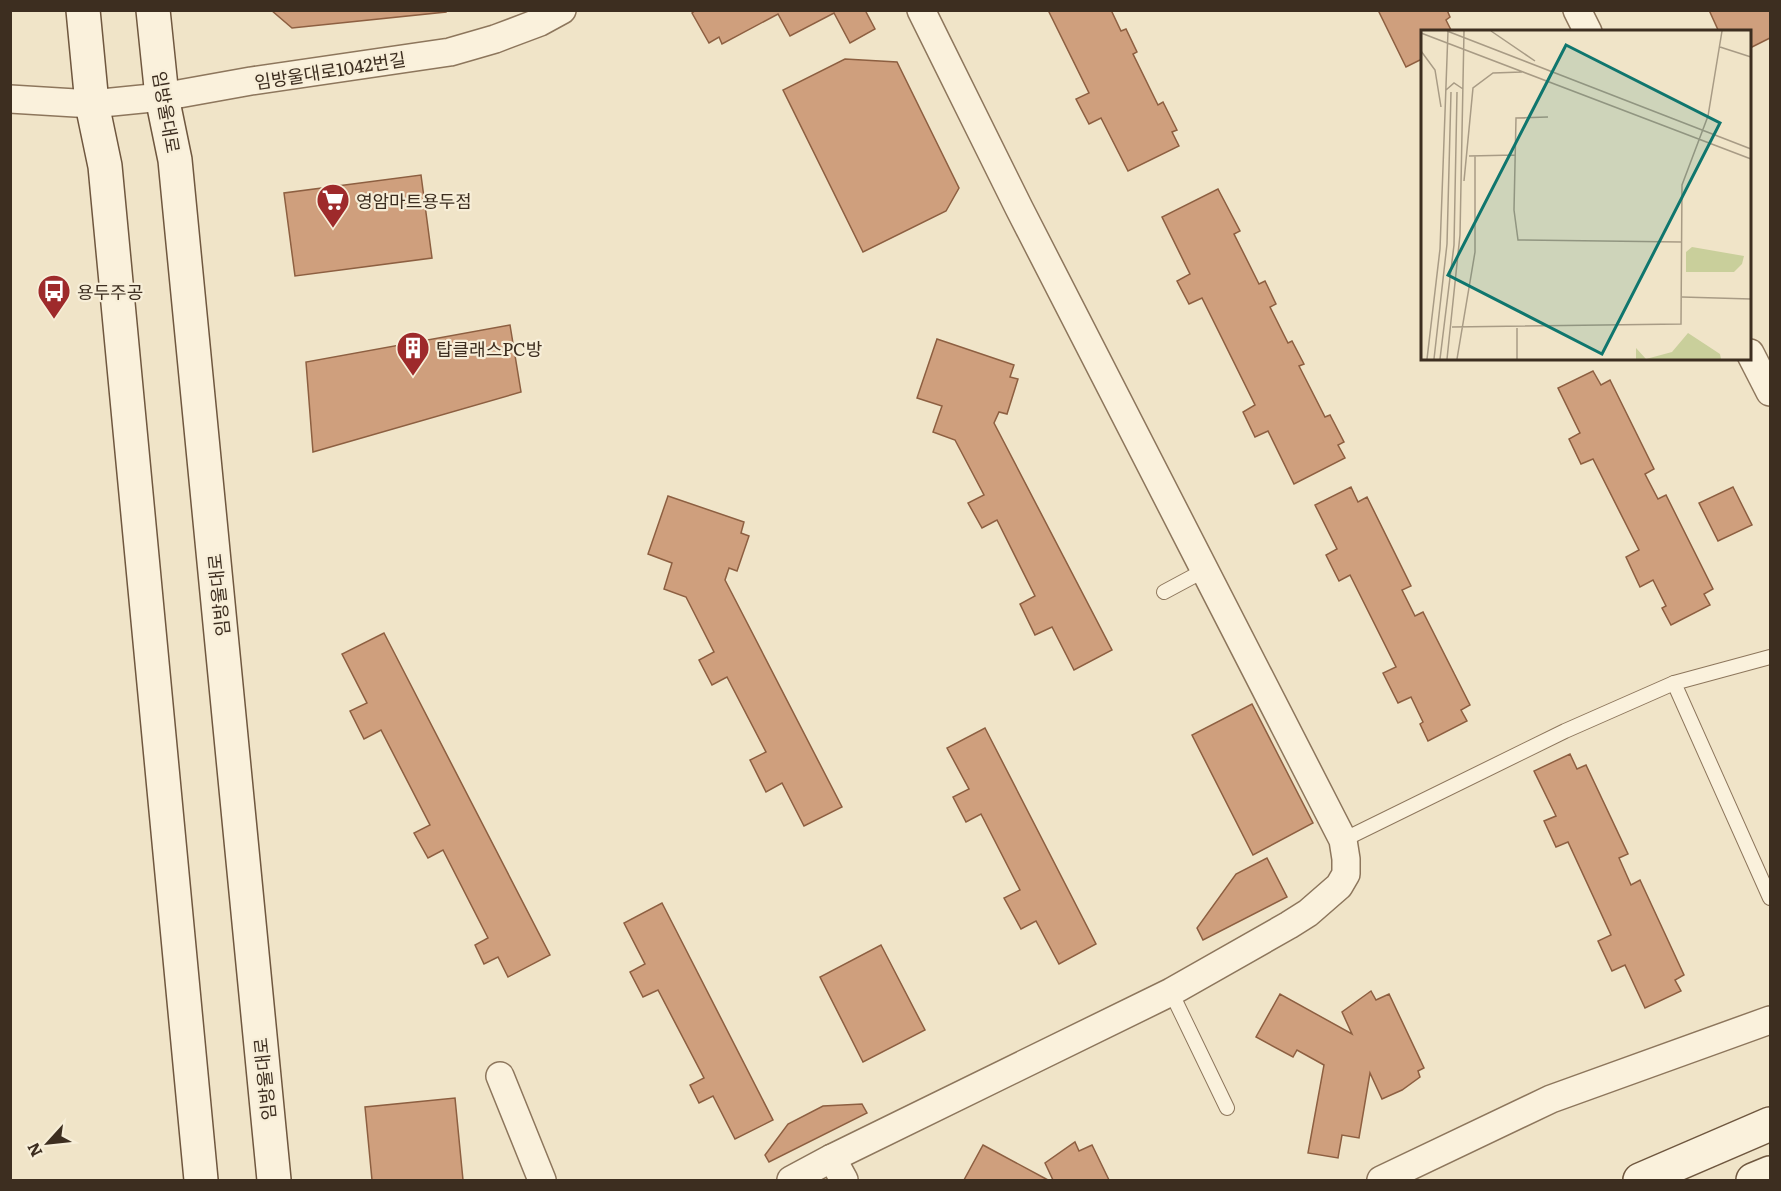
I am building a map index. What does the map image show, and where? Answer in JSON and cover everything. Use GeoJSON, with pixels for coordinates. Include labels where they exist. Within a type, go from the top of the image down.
{"type":"FeatureCollection","features":[{"type":"Feature","properties":{"kind":"main road"},"geometry":{"type":"LineString","coordinates":[[83,10],[92,104],[105,166],[199,1174]]}},
{"type":"Feature","properties":{"kind":"main road","name":"임방울대로"},"geometry":{"type":"LineString","coordinates":[[153,10],[162,97],[175,160],[274,1180]]}},
{"type":"Feature","properties":{"kind":"main road"},"geometry":{"type":"LineString","coordinates":[[1640,1180],[1770,1124]]}},
{"type":"Feature","properties":{"kind":"main road"},"geometry":{"type":"LineString","coordinates":[[1753,1180],[1770,1173]]}},
{"type":"Feature","properties":{"kind":"street","name":"임방울대로1042번길"},"geometry":{"type":"LineString","coordinates":[[10,99],[92,104],[162,97],[251,81],[450,52],[495,39],[540,22],[562,10]]}},
{"type":"Feature","properties":{"kind":"street"},"geometry":{"type":"LineString","coordinates":[[791,1180],[838,1169],[1171,992],[1289,926],[1339,886],[1346,874],[1343,840],[1025,219],[921,10]]}},
{"type":"Feature","properties":{"kind":"street"},"geometry":{"type":"LineString","coordinates":[[1577,10],[1587,30]]}},
{"type":"Feature","properties":{"kind":"street"},"geometry":{"type":"LineString","coordinates":[[1751,357],[1770,392]]}},
{"type":"Feature","properties":{"kind":"street"},"geometry":{"type":"LineString","coordinates":[[1381,1180],[1551,1098],[1770,1020]]}},
{"type":"Feature","properties":{"kind":"street"},"geometry":{"type":"LineString","coordinates":[[500,1076],[542,1180]]}},
{"type":"Feature","properties":{"kind":"lane"},"geometry":{"type":"LineString","coordinates":[[1164,592],[1205,570]]}},
{"type":"Feature","properties":{"kind":"lane"},"geometry":{"type":"LineString","coordinates":[[1343,840],[1555,736],[1674,683],[1770,657]]}},
{"type":"Feature","properties":{"kind":"lane"},"geometry":{"type":"LineString","coordinates":[[1674,683],[1770,898]]}},
{"type":"Feature","properties":{"kind":"lane"},"geometry":{"type":"LineString","coordinates":[[1171,992],[1227,1108]]}},
{"type":"Feature","properties":{"kind":"building"},"geometry":{"type":"Polygon","coordinates":[[[271,10],[446,10],[446,12],[292,28],[271,10]]]}},
{"type":"Feature","properties":{"kind":"building"},"geometry":{"type":"Polygon","coordinates":[[[696,10],[865,10],[875,29],[850,43],[834,13],[790,36],[778,14],[722,44],[719,37],[709,43],[692,13],[696,10]]]}},
{"type":"Feature","properties":{"kind":"building"},"geometry":{"type":"Polygon","coordinates":[[[1048,10],[1111,10],[1121,31],[1126,29],[1137,52],[1133,54],[1158,105],[1163,102],[1177,130],[1172,132],[1179,146],[1128,171],[1101,118],[1089,124],[1076,99],[1089,93],[1048,10]]]}},
{"type":"Feature","properties":{"kind":"building"},"geometry":{"type":"Polygon","coordinates":[[[1378,10],[1447,10],[1450,17],[1446,20],[1451,30],[1421,30],[1421,60],[1406,67],[1378,10]]]}},
{"type":"Feature","properties":{"kind":"building"},"geometry":{"type":"Polygon","coordinates":[[[1709,10],[1770,10],[1770,38],[1751,48],[1751,30],[1718,30],[1709,10]]]}},
{"type":"Feature","properties":{"kind":"building"},"geometry":{"type":"Polygon","coordinates":[[[845,59],[897,62],[959,188],[946,211],[863,252],[783,90],[845,59]]]}},
{"type":"Feature","properties":{"kind":"building"},"geometry":{"type":"Polygon","coordinates":[[[421,175],[432,258],[295,276],[284,193],[421,175]]]}},
{"type":"Feature","properties":{"kind":"building"},"geometry":{"type":"Polygon","coordinates":[[[1218,189],[1240,231],[1234,234],[1259,284],[1265,281],[1276,304],[1270,307],[1288,343],[1292,341],[1304,364],[1299,366],[1325,417],[1330,415],[1344,442],[1338,445],[1345,458],[1294,484],[1268,431],[1255,437],[1243,412],[1255,405],[1202,298],[1189,304],[1177,281],[1190,274],[1162,217],[1218,189]]]}},
{"type":"Feature","properties":{"kind":"building","name":"탑클래스PC방"},"geometry":{"type":"Polygon","coordinates":[[[510,325],[521,392],[313,452],[306,362],[510,325]]]}},
{"type":"Feature","properties":{"kind":"building"},"geometry":{"type":"Polygon","coordinates":[[[937,339],[1014,365],[1010,377],[1018,379],[1007,414],[999,412],[994,423],[1112,650],[1074,670],[1052,627],[1035,635],[1020,604],[1035,596],[997,520],[982,528],[968,503],[984,495],[955,440],[933,432],[942,406],[917,398],[937,339]]]}},
{"type":"Feature","properties":{"kind":"building"},"geometry":{"type":"Polygon","coordinates":[[[1593,371],[1601,385],[1610,380],[1654,469],[1645,474],[1658,499],[1666,495],[1713,589],[1704,594],[1710,605],[1671,625],[1662,608],[1666,606],[1653,580],[1640,587],[1626,557],[1639,550],[1593,459],[1581,464],[1569,439],[1580,433],[1558,388],[1593,371]]]}},
{"type":"Feature","properties":{"kind":"building"},"geometry":{"type":"Polygon","coordinates":[[[1351,487],[1358,502],[1367,497],[1411,586],[1402,590],[1415,616],[1423,612],[1470,705],[1461,710],[1467,721],[1428,741],[1420,724],[1423,722],[1411,697],[1398,703],[1383,673],[1396,667],[1350,575],[1339,581],[1326,555],[1337,549],[1315,505],[1351,487]]]}},
{"type":"Feature","properties":{"kind":"building"},"geometry":{"type":"Polygon","coordinates":[[[1733,487],[1752,525],[1718,541],[1699,503],[1733,487]]]}},
{"type":"Feature","properties":{"kind":"building"},"geometry":{"type":"Polygon","coordinates":[[[668,496],[744,522],[741,533],[749,536],[737,571],[729,568],[725,580],[842,807],[804,826],[782,783],[766,792],[750,760],[766,752],[727,677],[712,685],[699,660],[714,652],[686,597],[664,589],[672,563],[648,554],[668,496]]]}},
{"type":"Feature","properties":{"kind":"building"},"geometry":{"type":"Polygon","coordinates":[[[384,633],[550,955],[508,977],[498,957],[484,964],[475,945],[488,938],[443,850],[428,858],[414,833],[430,825],[381,730],[364,739],[350,711],[367,703],[342,654],[384,633]]]}},
{"type":"Feature","properties":{"kind":"building"},"geometry":{"type":"Polygon","coordinates":[[[1252,704],[1313,823],[1253,855],[1192,735],[1252,704]]]}},
{"type":"Feature","properties":{"kind":"building"},"geometry":{"type":"Polygon","coordinates":[[[985,728],[1096,944],[1059,964],[1036,921],[1021,929],[1004,898],[1020,890],[981,814],[966,822],[953,797],[969,789],[947,748],[985,728]]]}},
{"type":"Feature","properties":{"kind":"building"},"geometry":{"type":"Polygon","coordinates":[[[1570,754],[1577,769],[1586,765],[1628,854],[1619,858],[1631,885],[1640,880],[1684,975],[1675,980],[1681,991],[1645,1008],[1625,965],[1612,971],[1598,941],[1611,935],[1568,842],[1556,847],[1544,821],[1556,816],[1534,771],[1570,754]]]}},
{"type":"Feature","properties":{"kind":"building"},"geometry":{"type":"Polygon","coordinates":[[[1267,858],[1287,897],[1203,940],[1197,928],[1236,874],[1267,858]]]}},
{"type":"Feature","properties":{"kind":"building"},"geometry":{"type":"Polygon","coordinates":[[[662,903],[773,1120],[735,1139],[713,1096],[699,1103],[690,1085],[704,1078],[658,990],[643,997],[630,972],[645,964],[624,923],[662,903]]]}},
{"type":"Feature","properties":{"kind":"building"},"geometry":{"type":"Polygon","coordinates":[[[881,945],[925,1030],[863,1062],[820,977],[881,945]]]}},
{"type":"Feature","properties":{"kind":"building"},"geometry":{"type":"Polygon","coordinates":[[[1371,991],[1376,1000],[1389,994],[1424,1068],[1418,1071],[1420,1077],[1402,1090],[1382,1099],[1370,1073],[1359,1138],[1342,1135],[1338,1158],[1308,1153],[1324,1065],[1297,1050],[1293,1057],[1256,1037],[1280,994],[1352,1034],[1342,1012],[1371,991]]]}},
{"type":"Feature","properties":{"kind":"building"},"geometry":{"type":"Polygon","coordinates":[[[455,1098],[463,1180],[372,1180],[365,1107],[455,1098]]]}},
{"type":"Feature","properties":{"kind":"building"},"geometry":{"type":"Polygon","coordinates":[[[862,1104],[867,1113],[769,1162],[765,1155],[788,1124],[823,1106],[862,1104]]]}},
{"type":"Feature","properties":{"kind":"building"},"geometry":{"type":"Polygon","coordinates":[[[1075,1142],[1079,1151],[1092,1145],[1109,1180],[1053,1180],[1045,1163],[1075,1142]]]}},
{"type":"Feature","properties":{"kind":"building"},"geometry":{"type":"Polygon","coordinates":[[[983,1145],[1048,1180],[964,1180],[983,1145]]]}},
{"type":"Feature","properties":{"kind":"place","name":"영암마트용두점"},"geometry":{"type":"Point","coordinates":[333,229]}},
{"type":"Feature","properties":{"kind":"place","name":"용두주공"},"geometry":{"type":"Point","coordinates":[54,320]}},
{"type":"Feature","properties":{"kind":"place","name":"탑클래스PC방"},"geometry":{"type":"Point","coordinates":[413,377]}}]}
